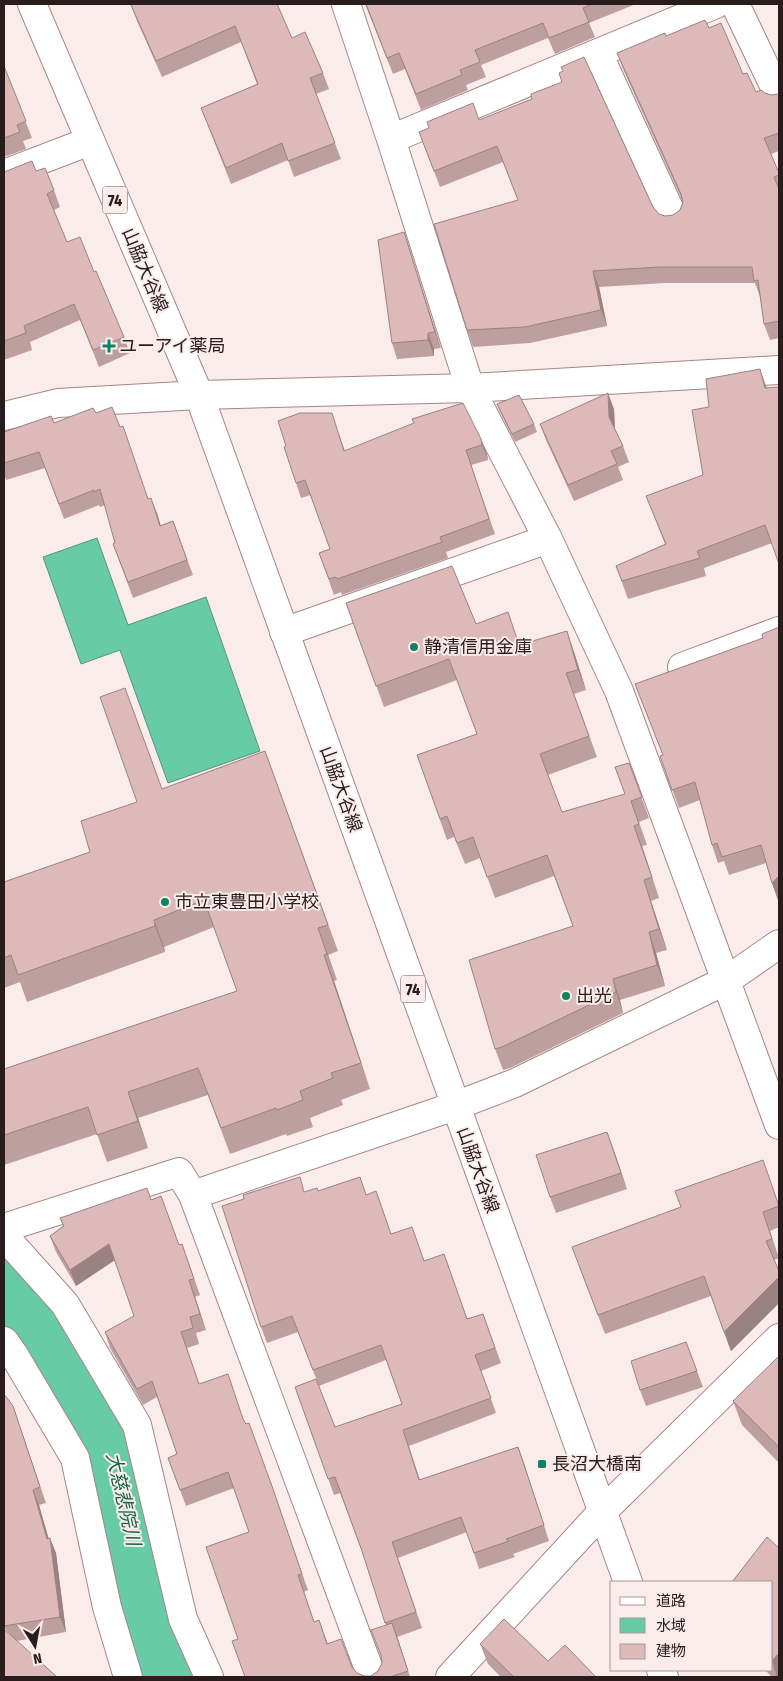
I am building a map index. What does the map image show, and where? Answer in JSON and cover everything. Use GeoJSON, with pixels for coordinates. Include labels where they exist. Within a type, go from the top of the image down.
{"type":"FeatureCollection","features":[{"type":"Feature","properties":{"kind":"street","name":"山脇大谷線"},"geometry":{"type":"LineString","coordinates":[[32,4],[199,396],[628,1581]]}},
{"type":"Feature","properties":{"kind":"street"},"geometry":{"type":"LineString","coordinates":[[346,4],[470,388],[548,539],[619,691],[779,1125]]}},
{"type":"Feature","properties":{"kind":"street"},"geometry":{"type":"LineString","coordinates":[[391,139],[716,4]]}},
{"type":"Feature","properties":{"kind":"street"},"geometry":{"type":"LineString","coordinates":[[735,4],[779,96]]}},
{"type":"Feature","properties":{"kind":"street"},"geometry":{"type":"LineString","coordinates":[[598,53],[673,217]]}},
{"type":"Feature","properties":{"kind":"street"},"geometry":{"type":"LineString","coordinates":[[4,174],[90,142]]}},
{"type":"Feature","properties":{"kind":"street"},"geometry":{"type":"LineString","coordinates":[[4,416],[58,403],[199,396],[470,388],[779,370]]}},
{"type":"Feature","properties":{"kind":"street"},"geometry":{"type":"LineString","coordinates":[[284,632],[548,539]]}},
{"type":"Feature","properties":{"kind":"street"},"geometry":{"type":"LineString","coordinates":[[619,691],[779,631]]}},
{"type":"Feature","properties":{"kind":"street"},"geometry":{"type":"LineString","coordinates":[[193,1195],[455,1106],[515,1083],[727,980],[779,944]]}},
{"type":"Feature","properties":{"kind":"street"},"geometry":{"type":"LineString","coordinates":[[4,1228],[178,1172],[193,1195],[372,1677]]}},
{"type":"Feature","properties":{"kind":"street"},"geometry":{"type":"LineString","coordinates":[[4,1236],[65,1304],[137,1425],[183,1619],[209,1677]]}},
{"type":"Feature","properties":{"kind":"street"},"geometry":{"type":"LineString","coordinates":[[450,1677],[602,1512],[779,1338]]}},
{"type":"Feature","properties":{"kind":"street"},"geometry":{"type":"LineString","coordinates":[[4,1341],[75,1458],[107,1607],[128,1677]]}},
{"type":"Feature","properties":{"kind":"water"},"geometry":{"type":"Polygon","coordinates":[[[97,538],[128,625],[206,597],[260,751],[168,783],[120,650],[81,664],[43,557],[97,538]]]}},
{"type":"Feature","properties":{"kind":"building"},"geometry":{"type":"Polygon","coordinates":[[[277,4],[292,38],[305,32],[323,73],[310,78],[335,143],[288,161],[282,143],[226,168],[201,108],[258,84],[235,26],[156,61],[131,5],[277,4]]]}},
{"type":"Feature","properties":{"kind":"building"},"geometry":{"type":"Polygon","coordinates":[[[366,4],[592,4],[583,8],[589,22],[549,38],[543,23],[475,50],[480,62],[460,70],[462,75],[416,94],[399,53],[387,58],[366,4]]]}},
{"type":"Feature","properties":{"kind":"building"},"geometry":{"type":"Polygon","coordinates":[[[705,20],[709,28],[721,23],[743,74],[747,73],[756,92],[761,90],[771,95],[779,94],[779,133],[764,138],[779,173],[779,175],[774,177],[779,189],[779,321],[764,324],[758,280],[754,281],[752,267],[659,267],[593,271],[601,310],[525,327],[467,330],[434,224],[518,200],[497,146],[434,171],[419,132],[429,128],[427,122],[473,103],[479,120],[532,99],[531,94],[562,82],[559,73],[563,71],[561,67],[584,57],[653,207],[659,214],[665,216],[673,215],[680,210],[683,202],[681,194],[617,53],[665,33],[666,36],[705,20]]]}},
{"type":"Feature","properties":{"kind":"building"},"geometry":{"type":"Polygon","coordinates":[[[4,66],[26,121],[17,125],[20,132],[4,138],[4,66]]]}},
{"type":"Feature","properties":{"kind":"building"},"geometry":{"type":"Polygon","coordinates":[[[32,161],[36,171],[45,168],[54,190],[47,194],[67,242],[80,237],[124,337],[93,350],[74,304],[24,326],[26,333],[4,341],[4,172],[32,161]]]}},
{"type":"Feature","properties":{"kind":"building"},"geometry":{"type":"Polygon","coordinates":[[[404,232],[435,332],[428,333],[428,340],[392,343],[378,240],[404,232]]]}},
{"type":"Feature","properties":{"kind":"building"},"geometry":{"type":"Polygon","coordinates":[[[760,369],[765,388],[779,387],[779,564],[765,525],[697,551],[700,558],[622,581],[616,566],[666,544],[646,496],[703,475],[692,410],[709,407],[706,379],[760,369]]]}},
{"type":"Feature","properties":{"kind":"building"},"geometry":{"type":"Polygon","coordinates":[[[608,393],[609,417],[623,446],[611,451],[617,464],[568,485],[540,424],[608,393]]]}},
{"type":"Feature","properties":{"kind":"building"},"geometry":{"type":"Polygon","coordinates":[[[519,395],[534,424],[512,434],[497,404],[519,395]]]}},
{"type":"Feature","properties":{"kind":"building"},"geometry":{"type":"Polygon","coordinates":[[[463,403],[481,439],[482,445],[466,450],[489,519],[440,537],[442,542],[337,579],[336,577],[329,579],[319,553],[330,549],[305,480],[296,483],[278,421],[300,413],[332,413],[344,451],[414,423],[412,419],[463,403]]]}},
{"type":"Feature","properties":{"kind":"building"},"geometry":{"type":"Polygon","coordinates":[[[112,407],[120,427],[123,426],[148,499],[151,498],[160,526],[173,521],[187,560],[128,582],[113,544],[115,543],[100,489],[59,504],[39,452],[4,463],[4,432],[51,416],[54,423],[93,408],[96,413],[112,407]]]}},
{"type":"Feature","properties":{"kind":"building"},"geometry":{"type":"Polygon","coordinates":[[[452,566],[476,624],[508,612],[519,645],[567,631],[578,670],[566,673],[589,736],[540,754],[562,812],[625,794],[615,767],[629,763],[642,797],[631,801],[639,824],[634,826],[652,877],[644,880],[659,929],[649,932],[657,965],[613,979],[616,992],[495,1049],[469,960],[573,926],[547,855],[487,877],[473,837],[457,843],[447,816],[440,819],[417,755],[477,734],[449,659],[376,686],[346,603],[452,566]]]}},
{"type":"Feature","properties":{"kind":"building"},"geometry":{"type":"Polygon","coordinates":[[[779,627],[779,876],[772,883],[761,845],[722,857],[717,843],[712,845],[695,782],[672,790],[660,756],[663,755],[635,684],[763,638],[762,634],[779,627]]]}},
{"type":"Feature","properties":{"kind":"building"},"geometry":{"type":"Polygon","coordinates":[[[125,688],[162,789],[265,751],[328,925],[318,928],[327,954],[324,955],[361,1063],[331,1073],[333,1078],[300,1091],[303,1100],[221,1128],[198,1068],[128,1092],[138,1121],[97,1135],[88,1107],[4,1135],[4,1069],[237,991],[204,900],[154,920],[155,926],[18,975],[11,955],[4,958],[4,882],[90,852],[81,821],[137,802],[100,697],[125,688]]]}},
{"type":"Feature","properties":{"kind":"building"},"geometry":{"type":"Polygon","coordinates":[[[607,1132],[621,1173],[550,1197],[536,1155],[607,1132]]]}},
{"type":"Feature","properties":{"kind":"building"},"geometry":{"type":"Polygon","coordinates":[[[763,1160],[779,1206],[763,1212],[772,1239],[766,1241],[779,1271],[779,1277],[724,1332],[704,1276],[598,1315],[572,1247],[681,1207],[675,1191],[763,1160]]]}},
{"type":"Feature","properties":{"kind":"building"},"geometry":{"type":"Polygon","coordinates":[[[300,1177],[304,1192],[317,1188],[318,1191],[360,1177],[366,1195],[376,1191],[391,1234],[412,1227],[424,1261],[444,1254],[467,1319],[483,1314],[495,1348],[475,1355],[491,1398],[403,1430],[419,1480],[518,1447],[544,1525],[506,1539],[509,1541],[474,1553],[461,1517],[392,1542],[416,1612],[385,1623],[362,1551],[335,1477],[328,1479],[295,1387],[316,1379],[335,1427],[402,1404],[381,1345],[313,1370],[292,1316],[261,1327],[222,1206],[244,1199],[243,1195],[300,1177]]]}},
{"type":"Feature","properties":{"kind":"building"},"geometry":{"type":"Polygon","coordinates":[[[147,1188],[151,1200],[161,1196],[179,1245],[182,1244],[194,1279],[189,1280],[200,1314],[190,1317],[193,1328],[181,1332],[199,1384],[228,1374],[243,1419],[246,1424],[249,1423],[273,1489],[302,1574],[298,1575],[314,1622],[319,1620],[327,1644],[341,1639],[352,1667],[357,1673],[364,1676],[371,1676],[378,1671],[382,1663],[381,1655],[371,1630],[392,1623],[408,1671],[390,1677],[245,1677],[232,1641],[238,1639],[206,1547],[249,1532],[228,1472],[180,1490],[168,1458],[177,1454],[152,1381],[137,1389],[105,1332],[134,1316],[109,1244],[70,1270],[50,1236],[64,1226],[60,1218],[147,1188]]]}},
{"type":"Feature","properties":{"kind":"building"},"geometry":{"type":"Polygon","coordinates":[[[686,1342],[697,1371],[640,1390],[631,1361],[686,1342]]]}},
{"type":"Feature","properties":{"kind":"building"},"geometry":{"type":"Polygon","coordinates":[[[779,1356],[779,1447],[733,1401],[779,1356]]]}},
{"type":"Feature","properties":{"kind":"building"},"geometry":{"type":"Polygon","coordinates":[[[4,1394],[13,1406],[40,1487],[33,1490],[47,1539],[50,1538],[60,1617],[4,1626],[4,1394]]]}},
{"type":"Feature","properties":{"kind":"building"},"geometry":{"type":"Polygon","coordinates":[[[767,1537],[779,1548],[779,1653],[773,1660],[773,1581],[733,1581],[767,1537]]]}},
{"type":"Feature","properties":{"kind":"building"},"geometry":{"type":"Polygon","coordinates":[[[504,1619],[548,1661],[565,1645],[595,1676],[514,1677],[480,1644],[504,1619]]]}},
{"type":"Feature","properties":{"kind":"building"},"geometry":{"type":"Polygon","coordinates":[[[4,1629],[57,1677],[4,1677],[4,1629]]]}},
{"type":"Feature","properties":{"kind":"waterway","name":"大慈悲院川"},"geometry":{"type":"LineString","coordinates":[[4,1290],[117,1453],[129,1522],[161,1655],[170,1677]]}},
{"type":"Feature","properties":{"kind":"place","name":"ユーアイ薬局"},"geometry":{"type":"Point","coordinates":[109,346]}},
{"type":"Feature","properties":{"kind":"place","name":"静清信用金庫"},"geometry":{"type":"Point","coordinates":[414,647]}},
{"type":"Feature","properties":{"kind":"place","name":"市立東豊田小学校"},"geometry":{"type":"Point","coordinates":[165,902]}},
{"type":"Feature","properties":{"kind":"place","name":"出光"},"geometry":{"type":"Point","coordinates":[566,996]}},
{"type":"Feature","properties":{"kind":"place","name":"長沼大橋南"},"geometry":{"type":"Point","coordinates":[542,1464]}}]}
